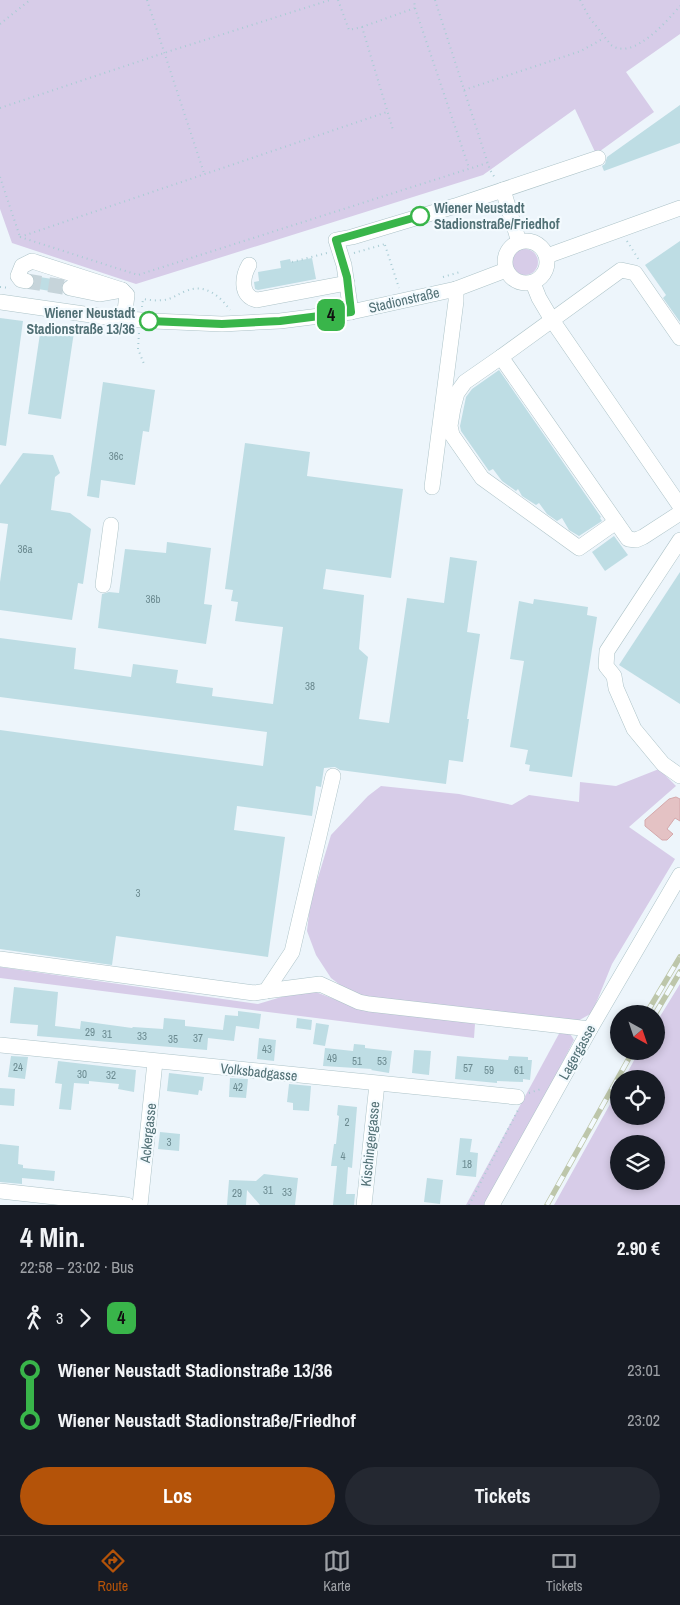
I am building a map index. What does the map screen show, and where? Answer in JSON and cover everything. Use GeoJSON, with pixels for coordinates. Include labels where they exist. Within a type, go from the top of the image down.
{"type":"FeatureCollection","features":[{"type":"Feature","properties":{"kind":"street"},"geometry":{"type":"LineString","coordinates":[[351,312],[344,266],[336,240],[502,190],[598,158]]}},
{"type":"Feature","properties":{"kind":"street"},"geometry":{"type":"LineString","coordinates":[[502,190],[519,242]]}},
{"type":"Feature","properties":{"kind":"street"},"geometry":{"type":"LineString","coordinates":[[547,256],[680,208]]}},
{"type":"Feature","properties":{"kind":"street"},"geometry":{"type":"LineString","coordinates":[[528,241],[536,244],[543,248],[547,256],[546,272],[540,279],[533,282],[524,283],[516,281],[506,270],[507,253],[519,242],[528,241]]}},
{"type":"Feature","properties":{"kind":"street"},"geometry":{"type":"LineString","coordinates":[[26,281],[18,276],[22,266],[32,261],[122,290],[127,295],[124,319]]}},
{"type":"Feature","properties":{"kind":"street"},"geometry":{"type":"LineString","coordinates":[[249,265],[244,280],[245,290],[248,297],[257,300],[347,284]]}},
{"type":"Feature","properties":{"kind":"street","name":"Stadionstraße"},"geometry":{"type":"LineString","coordinates":[[0,302],[124,319],[222,324],[280,321],[351,312],[456,289],[506,270]]}},
{"type":"Feature","properties":{"kind":"street"},"geometry":{"type":"LineString","coordinates":[[616,522],[579,548],[482,478],[452,434],[450,426],[452,408],[457,393],[465,382],[621,270],[635,273],[680,338]]}},
{"type":"Feature","properties":{"kind":"street"},"geometry":{"type":"LineString","coordinates":[[533,282],[539,298],[552,320],[680,506]]}},
{"type":"Feature","properties":{"kind":"street"},"geometry":{"type":"LineString","coordinates":[[70,288],[99,294],[122,290]]}},
{"type":"Feature","properties":{"kind":"street"},"geometry":{"type":"LineString","coordinates":[[432,486],[456,289]]}},
{"type":"Feature","properties":{"kind":"street"},"geometry":{"type":"LineString","coordinates":[[500,356],[628,538],[636,540],[643,537],[680,513]]}},
{"type":"Feature","properties":{"kind":"street"},"geometry":{"type":"LineString","coordinates":[[103,585],[111,525]]}},
{"type":"Feature","properties":{"kind":"street"},"geometry":{"type":"LineString","coordinates":[[680,540],[607,651],[606,666],[614,676],[616,688],[634,729],[663,764],[680,776]]}},
{"type":"Feature","properties":{"kind":"street"},"geometry":{"type":"LineString","coordinates":[[266,991],[292,952],[333,776]]}},
{"type":"Feature","properties":{"kind":"street","name":"Lagergasse"},"geometry":{"type":"LineString","coordinates":[[492,1205],[590,1029],[680,875]]}},
{"type":"Feature","properties":{"kind":"street"},"geometry":{"type":"LineString","coordinates":[[0,959],[254,993],[320,984],[369,1004],[590,1029]]}},
{"type":"Feature","properties":{"kind":"street","name":"Volksbadgasse"},"geometry":{"type":"LineString","coordinates":[[0,1045],[377,1084],[518,1102]]}},
{"type":"Feature","properties":{"kind":"street","name":"Ackergasse"},"geometry":{"type":"LineString","coordinates":[[140,1205],[155,1062]]}},
{"type":"Feature","properties":{"kind":"street","name":"Kischingergasse"},"geometry":{"type":"LineString","coordinates":[[364,1205],[377,1084]]}},
{"type":"Feature","properties":{"kind":"street"},"geometry":{"type":"LineString","coordinates":[[0,1192],[127,1205]]}},
{"type":"Feature","properties":{"kind":"path"},"geometry":{"type":"LineString","coordinates":[[0,24],[30,0]]}},
{"type":"Feature","properties":{"kind":"path"},"geometry":{"type":"LineString","coordinates":[[146,0],[204,174]]}},
{"type":"Feature","properties":{"kind":"path"},"geometry":{"type":"LineString","coordinates":[[0,108],[330,0]]}},
{"type":"Feature","properties":{"kind":"path"},"geometry":{"type":"LineString","coordinates":[[338,0],[349,30],[415,8]]}},
{"type":"Feature","properties":{"kind":"path"},"geometry":{"type":"LineString","coordinates":[[414,0],[415,8],[469,168]]}},
{"type":"Feature","properties":{"kind":"path"},"geometry":{"type":"LineString","coordinates":[[435,0],[487,163],[502,190]]}},
{"type":"Feature","properties":{"kind":"path"},"geometry":{"type":"LineString","coordinates":[[580,0],[604,38],[615,48],[630,48],[652,34],[680,6]]}},
{"type":"Feature","properties":{"kind":"path"},"geometry":{"type":"LineString","coordinates":[[362,27],[394,130]]}},
{"type":"Feature","properties":{"kind":"path"},"geometry":{"type":"LineString","coordinates":[[464,90],[581,51],[604,38]]}},
{"type":"Feature","properties":{"kind":"path"},"geometry":{"type":"LineString","coordinates":[[20,236],[387,112]]}},
{"type":"Feature","properties":{"kind":"path"},"geometry":{"type":"LineString","coordinates":[[20,236],[138,275],[487,163]]}},
{"type":"Feature","properties":{"kind":"path"},"geometry":{"type":"LineString","coordinates":[[0,177],[20,236]]}},
{"type":"Feature","properties":{"kind":"path"},"geometry":{"type":"LineString","coordinates":[[380,228],[399,288]]}},
{"type":"Feature","properties":{"kind":"path"},"geometry":{"type":"LineString","coordinates":[[627,241],[641,265],[635,273]]}},
{"type":"Feature","properties":{"kind":"path"},"geometry":{"type":"LineString","coordinates":[[142,309],[144,299],[164,300],[176,297],[188,290],[202,289],[213,292],[223,300],[230,310]]}},
{"type":"Feature","properties":{"kind":"path"},"geometry":{"type":"LineString","coordinates":[[139,333],[138,349],[144,364]]}},
{"type":"Feature","properties":{"kind":"path"},"geometry":{"type":"LineString","coordinates":[[469,1205],[518,1102],[560,1082]]}},
{"type":"Feature","properties":{"kind":"shaded area"},"geometry":{"type":"Polygon","coordinates":[[[0,0],[680,0],[680,34],[626,72],[654,112],[596,154],[575,109],[483,175],[136,284],[12,243],[0,209],[0,0]]]}},
{"type":"Feature","properties":{"kind":"shaded area"},"geometry":{"type":"Polygon","coordinates":[[[525,249],[534,253],[538,262],[534,271],[525,275],[516,271],[512,262],[516,253],[525,249]]]}},
{"type":"Feature","properties":{"kind":"shaded area"},"geometry":{"type":"Polygon","coordinates":[[[659,769],[676,786],[629,827],[675,859],[612,964],[592,1013],[576,1022],[476,1010],[474,1038],[0,978],[0,967],[258,1004],[308,989],[360,1009],[348,991],[331,978],[316,955],[307,931],[310,904],[331,835],[368,796],[381,786],[459,794],[512,805],[529,795],[579,802],[580,782],[616,786],[659,769]]]}},
{"type":"Feature","properties":{"kind":"shaded area"},"geometry":{"type":"Polygon","coordinates":[[[676,797],[680,799],[680,821],[675,818],[667,829],[673,834],[667,840],[662,840],[645,826],[645,820],[669,799],[676,797]]]}},
{"type":"Feature","properties":{"kind":"shaded area"},"geometry":{"type":"Polygon","coordinates":[[[680,984],[680,1205],[554,1205],[610,1104],[610,1125],[665,1125],[665,1070],[629,1070],[634,1060],[665,1060],[665,1008],[680,984]]]}},
{"type":"Feature","properties":{"kind":"shaded area"},"geometry":{"type":"Polygon","coordinates":[[[561,1030],[569,1032],[574,1040],[542,1102],[484,1205],[466,1205],[561,1030]]]}},
{"type":"Feature","properties":{"kind":"building"},"geometry":{"type":"Polygon","coordinates":[[[680,105],[680,143],[604,171],[602,166],[605,164],[607,157],[680,105]]]}},
{"type":"Feature","properties":{"kind":"building"},"geometry":{"type":"Polygon","coordinates":[[[680,241],[680,322],[663,298],[666,295],[645,265],[680,241]]]}},
{"type":"Feature","properties":{"kind":"building"},"geometry":{"type":"Polygon","coordinates":[[[312,258],[316,279],[255,289],[254,282],[259,281],[258,272],[281,268],[280,261],[290,259],[291,262],[312,258]]]}},
{"type":"Feature","properties":{"kind":"building"},"geometry":{"type":"Polygon","coordinates":[[[34,276],[64,281],[61,287],[62,293],[32,288],[35,282],[34,276]]]}},
{"type":"Feature","properties":{"kind":"building"},"geometry":{"type":"Polygon","coordinates":[[[0,318],[23,321],[6,446],[0,445],[0,318]]]}},
{"type":"Feature","properties":{"kind":"building"},"geometry":{"type":"Polygon","coordinates":[[[41,327],[74,332],[61,419],[28,414],[41,327]]]}},
{"type":"Feature","properties":{"kind":"building"},"geometry":{"type":"Polygon","coordinates":[[[499,370],[601,517],[602,521],[579,536],[569,530],[562,518],[557,521],[547,514],[539,503],[536,505],[522,496],[518,489],[516,491],[502,481],[493,469],[489,471],[461,431],[460,426],[466,397],[472,389],[499,370]]]}},
{"type":"Feature","properties":{"kind":"building"},"geometry":{"type":"Polygon","coordinates":[[[103,382],[155,390],[149,432],[143,431],[135,485],[101,480],[99,498],[87,496],[103,382]]]}},
{"type":"Feature","properties":{"kind":"building"},"geometry":{"type":"Polygon","coordinates":[[[245,443],[310,452],[307,476],[403,489],[391,578],[326,569],[323,589],[364,595],[359,649],[368,657],[359,719],[389,723],[407,598],[444,603],[450,557],[477,561],[467,632],[480,634],[467,719],[469,719],[463,762],[449,760],[446,784],[340,770],[335,767],[324,768],[321,787],[316,786],[312,816],[237,806],[234,830],[285,837],[268,957],[116,936],[112,965],[0,949],[0,730],[263,766],[267,732],[0,697],[0,638],[76,648],[74,669],[131,677],[133,664],[178,670],[176,683],[213,688],[212,696],[273,704],[283,627],[235,621],[238,602],[231,601],[233,590],[225,589],[245,443]]]}},
{"type":"Feature","properties":{"kind":"building"},"geometry":{"type":"Polygon","coordinates":[[[23,453],[53,455],[60,473],[55,477],[51,510],[70,513],[91,529],[83,584],[78,583],[72,620],[0,610],[0,582],[8,524],[0,523],[0,485],[23,453]]]}},
{"type":"Feature","properties":{"kind":"building"},"geometry":{"type":"Polygon","coordinates":[[[614,536],[628,555],[605,571],[592,552],[614,536]]]}},
{"type":"Feature","properties":{"kind":"building"},"geometry":{"type":"Polygon","coordinates":[[[167,542],[211,548],[204,604],[212,605],[206,644],[98,628],[102,594],[109,592],[119,593],[125,549],[166,553],[167,542]]]}},
{"type":"Feature","properties":{"kind":"building"},"geometry":{"type":"Polygon","coordinates":[[[680,572],[680,704],[619,665],[680,572]]]}},
{"type":"Feature","properties":{"kind":"building"},"geometry":{"type":"Polygon","coordinates":[[[534,599],[588,607],[587,615],[597,617],[572,777],[529,771],[530,765],[525,764],[528,750],[510,747],[524,661],[510,659],[519,601],[533,604],[534,599]]]}},
{"type":"Feature","properties":{"kind":"building"},"geometry":{"type":"Polygon","coordinates":[[[14,987],[58,992],[55,1026],[80,1029],[81,1021],[132,1028],[163,1029],[164,1018],[185,1020],[185,1026],[223,1030],[225,1015],[238,1016],[238,1011],[261,1014],[259,1029],[236,1026],[234,1041],[208,1038],[207,1050],[37,1036],[38,1025],[10,1023],[14,987]]]}},
{"type":"Feature","properties":{"kind":"building"},"geometry":{"type":"Polygon","coordinates":[[[297,1018],[312,1020],[311,1030],[296,1028],[297,1018]]]}},
{"type":"Feature","properties":{"kind":"building"},"geometry":{"type":"Polygon","coordinates":[[[316,1023],[329,1025],[325,1046],[313,1044],[316,1023]]]}},
{"type":"Feature","properties":{"kind":"building"},"geometry":{"type":"Polygon","coordinates":[[[259,1038],[276,1040],[274,1061],[257,1059],[259,1038]]]}},
{"type":"Feature","properties":{"kind":"building"},"geometry":{"type":"Polygon","coordinates":[[[354,1044],[365,1045],[365,1048],[392,1051],[389,1073],[372,1069],[323,1066],[325,1048],[353,1051],[354,1044]]]}},
{"type":"Feature","properties":{"kind":"building"},"geometry":{"type":"Polygon","coordinates":[[[414,1050],[431,1051],[429,1075],[412,1073],[414,1050]]]}},
{"type":"Feature","properties":{"kind":"building"},"geometry":{"type":"Polygon","coordinates":[[[11,1056],[28,1057],[25,1079],[8,1077],[11,1056]]]}},
{"type":"Feature","properties":{"kind":"building"},"geometry":{"type":"Polygon","coordinates":[[[457,1056],[508,1060],[509,1056],[528,1057],[528,1060],[532,1060],[530,1080],[523,1079],[523,1082],[497,1081],[497,1083],[455,1079],[457,1056]]]}},
{"type":"Feature","properties":{"kind":"building"},"geometry":{"type":"Polygon","coordinates":[[[58,1061],[136,1070],[134,1092],[118,1089],[119,1084],[89,1081],[89,1084],[74,1083],[71,1110],[59,1109],[62,1084],[55,1083],[58,1061]]]}},
{"type":"Feature","properties":{"kind":"building"},"geometry":{"type":"Polygon","coordinates":[[[169,1073],[204,1077],[202,1091],[199,1090],[198,1095],[167,1091],[169,1073]]]}},
{"type":"Feature","properties":{"kind":"building"},"geometry":{"type":"Polygon","coordinates":[[[230,1078],[248,1079],[246,1098],[229,1097],[230,1078]]]}},
{"type":"Feature","properties":{"kind":"building"},"geometry":{"type":"Polygon","coordinates":[[[289,1084],[311,1086],[309,1111],[293,1110],[293,1103],[287,1102],[289,1084]]]}},
{"type":"Feature","properties":{"kind":"building"},"geometry":{"type":"Polygon","coordinates":[[[0,1088],[15,1089],[14,1106],[0,1105],[0,1088]]]}},
{"type":"Feature","properties":{"kind":"building"},"geometry":{"type":"Polygon","coordinates":[[[338,1105],[357,1107],[352,1168],[348,1167],[346,1194],[355,1194],[354,1205],[333,1205],[337,1166],[331,1166],[334,1144],[336,1144],[339,1116],[337,1115],[338,1105]]]}},
{"type":"Feature","properties":{"kind":"building"},"geometry":{"type":"Polygon","coordinates":[[[160,1132],[180,1134],[179,1151],[158,1149],[160,1132]]]}},
{"type":"Feature","properties":{"kind":"building"},"geometry":{"type":"Polygon","coordinates":[[[460,1138],[472,1139],[470,1152],[478,1153],[476,1177],[456,1175],[460,1138]]]}},
{"type":"Feature","properties":{"kind":"building"},"geometry":{"type":"Polygon","coordinates":[[[0,1144],[19,1146],[18,1164],[23,1165],[23,1168],[55,1171],[54,1181],[22,1178],[22,1184],[0,1182],[0,1144]]]}},
{"type":"Feature","properties":{"kind":"building"},"geometry":{"type":"Polygon","coordinates":[[[264,1174],[298,1178],[295,1205],[260,1205],[247,1190],[246,1205],[227,1205],[229,1180],[256,1181],[264,1174]]]}},
{"type":"Feature","properties":{"kind":"building"},"geometry":{"type":"Polygon","coordinates":[[[427,1178],[443,1180],[440,1204],[424,1202],[427,1178]]]}},
{"type":"Feature","properties":{"kind":"tunnel"},"geometry":{"type":"LineString","coordinates":[[26,281],[70,288]]}},
{"type":"Feature","properties":{"kind":"railway"},"geometry":{"type":"LineString","coordinates":[[651,1005],[680,957]]}},
{"type":"Feature","properties":{"kind":"railway"},"geometry":{"type":"LineString","coordinates":[[660,1005],[680,972]]}},
{"type":"Feature","properties":{"kind":"railway"},"geometry":{"type":"LineString","coordinates":[[547,1205],[628,1060]]}},
{"type":"Feature","properties":{"kind":"bus line","name":"4"},"geometry":{"type":"LineString","coordinates":[[149,321],[222,324],[280,321],[351,312],[347,277],[336,240],[352,237],[420,216]]}},
{"type":"Feature","properties":{"kind":"place","name":"Wiener Neustadt Stadionstraße/Friedhof"},"geometry":{"type":"Point","coordinates":[420,216]}},
{"type":"Feature","properties":{"kind":"place","name":"Wiener Neustadt Stadionstraße 13/36"},"geometry":{"type":"Point","coordinates":[149,321]}}]}
